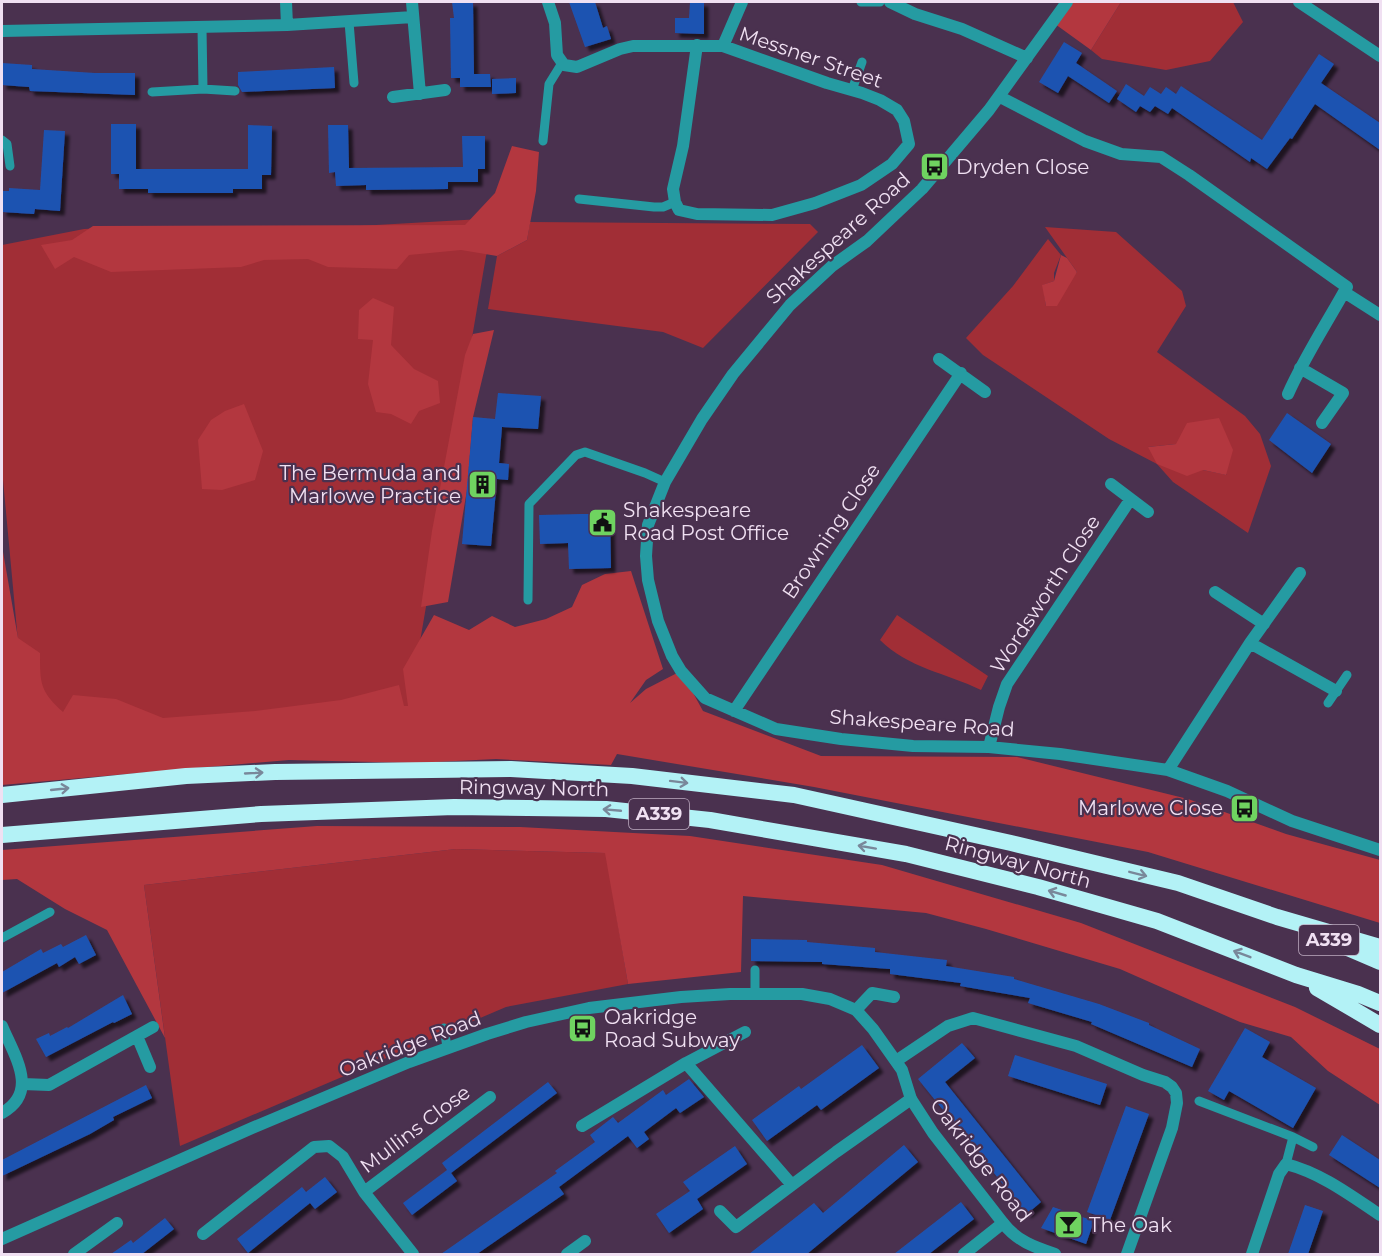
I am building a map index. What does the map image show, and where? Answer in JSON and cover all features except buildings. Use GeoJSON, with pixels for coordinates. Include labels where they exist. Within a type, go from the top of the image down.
{"type":"FeatureCollection","features":[{"type":"Feature","properties":{"kind":"highway","name":"Ringway North"},"geometry":{"type":"LineString","coordinates":[[2,795],[186,776],[275,772],[511,770],[632,776],[794,795],[817,800],[1178,883],[1277,917]]}},
{"type":"Feature","properties":{"kind":"highway","name":"Ringway North"},"geometry":{"type":"LineString","coordinates":[[2,835],[261,814],[454,807],[606,809],[710,820],[906,854],[1038,887],[1157,921],[1296,975]]}},
{"type":"Feature","properties":{"kind":"highway"},"geometry":{"type":"LineString","coordinates":[[1277,917],[1380,947]]}},
{"type":"Feature","properties":{"kind":"highway","name":"A339"},"geometry":{"type":"LineString","coordinates":[[1277,917],[1380,962]]}},
{"type":"Feature","properties":{"kind":"highway"},"geometry":{"type":"LineString","coordinates":[[1296,975],[1380,1026]]}},
{"type":"Feature","properties":{"kind":"highway","name":"A339"},"geometry":{"type":"LineString","coordinates":[[1296,975],[1358,994],[1380,1004]]}},
{"type":"Feature","properties":{"kind":"street"},"geometry":{"type":"LineString","coordinates":[[285,2],[287,25]]}},
{"type":"Feature","properties":{"kind":"street"},"geometry":{"type":"LineString","coordinates":[[412,2],[420,94]]}},
{"type":"Feature","properties":{"kind":"street"},"geometry":{"type":"LineString","coordinates":[[548,2],[555,23],[557,55],[562,63]]}},
{"type":"Feature","properties":{"kind":"street"},"geometry":{"type":"LineString","coordinates":[[723,46],[742,2]]}},
{"type":"Feature","properties":{"kind":"street"},"geometry":{"type":"LineString","coordinates":[[890,2],[915,14],[963,29],[1027,58]]}},
{"type":"Feature","properties":{"kind":"street","name":"Shakespeare Road"},"geometry":{"type":"LineString","coordinates":[[1067,2],[999,97],[922,189],[867,241],[832,266],[790,305],[733,374],[689,440],[665,482],[654,508],[646,540],[648,580],[658,621],[672,656],[681,671],[705,698],[776,729],[841,739],[913,746],[989,747],[1060,754],[1168,770],[1227,791],[1292,821],[1380,850]]}},
{"type":"Feature","properties":{"kind":"street"},"geometry":{"type":"LineString","coordinates":[[1299,2],[1380,56]]}},
{"type":"Feature","properties":{"kind":"street"},"geometry":{"type":"LineString","coordinates":[[2,31],[202,28],[413,17]]}},
{"type":"Feature","properties":{"kind":"street"},"geometry":{"type":"LineString","coordinates":[[675,202],[673,189],[683,146],[696,45]]}},
{"type":"Feature","properties":{"kind":"street","name":"Messner Street"},"geometry":{"type":"LineString","coordinates":[[562,63],[570,67],[577,67],[633,46],[723,46],[880,100],[897,110],[904,121],[909,144],[892,164],[861,185],[815,203],[772,215],[686,212],[679,210],[675,202]]}},
{"type":"Feature","properties":{"kind":"street"},"geometry":{"type":"LineString","coordinates":[[393,97],[445,90]]}},
{"type":"Feature","properties":{"kind":"street"},"geometry":{"type":"LineString","coordinates":[[999,97],[1085,141],[1121,154],[1161,157],[1347,287],[1300,368],[1288,394]]}},
{"type":"Feature","properties":{"kind":"street"},"geometry":{"type":"LineString","coordinates":[[1344,292],[1380,315]]}},
{"type":"Feature","properties":{"kind":"street"},"geometry":{"type":"LineString","coordinates":[[939,359],[985,392]]}},
{"type":"Feature","properties":{"kind":"street"},"geometry":{"type":"LineString","coordinates":[[1300,368],[1343,393],[1322,423]]}},
{"type":"Feature","properties":{"kind":"street","name":"Browning Close"},"geometry":{"type":"LineString","coordinates":[[734,711],[961,373]]}},
{"type":"Feature","properties":{"kind":"street"},"geometry":{"type":"LineString","coordinates":[[1111,484],[1148,512]]}},
{"type":"Feature","properties":{"kind":"street","name":"Wordsworth Close"},"geometry":{"type":"LineString","coordinates":[[989,747],[1007,684],[1130,500]]}},
{"type":"Feature","properties":{"kind":"street"},"geometry":{"type":"LineString","coordinates":[[1168,770],[1250,643],[1300,573]]}},
{"type":"Feature","properties":{"kind":"street"},"geometry":{"type":"LineString","coordinates":[[1215,592],[1264,624]]}},
{"type":"Feature","properties":{"kind":"street"},"geometry":{"type":"LineString","coordinates":[[1250,643],[1336,692]]}},
{"type":"Feature","properties":{"kind":"street"},"geometry":{"type":"LineString","coordinates":[[856,1010],[872,993],[894,997]]}},
{"type":"Feature","properties":{"kind":"street","name":"Oakridge Road"},"geometry":{"type":"LineString","coordinates":[[2,1239],[252,1128],[447,1047],[526,1022],[589,1008],[681,997],[802,994],[830,999],[856,1010],[873,1029],[902,1070],[910,1099],[933,1133],[1011,1234],[1022,1241],[1055,1254]]}},
{"type":"Feature","properties":{"kind":"street"},"geometry":{"type":"LineString","coordinates":[[896,1061],[948,1026],[973,1018],[1076,1046],[1165,1082],[1172,1087],[1176,1093],[1177,1103],[1172,1128],[1127,1254]]}},
{"type":"Feature","properties":{"kind":"street"},"geometry":{"type":"LineString","coordinates":[[2,1026],[20,1067],[22,1084],[19,1097],[10,1108],[2,1113]]}},
{"type":"Feature","properties":{"kind":"street"},"geometry":{"type":"LineString","coordinates":[[22,1084],[49,1084],[153,1027]]}},
{"type":"Feature","properties":{"kind":"street"},"geometry":{"type":"LineString","coordinates":[[582,1126],[686,1063],[745,1032]]}},
{"type":"Feature","properties":{"kind":"street"},"geometry":{"type":"LineString","coordinates":[[137,1036],[150,1067]]}},
{"type":"Feature","properties":{"kind":"street"},"geometry":{"type":"LineString","coordinates":[[686,1063],[792,1185]]}},
{"type":"Feature","properties":{"kind":"street","name":"Mullins Close"},"geometry":{"type":"LineString","coordinates":[[364,1192],[490,1097]]}},
{"type":"Feature","properties":{"kind":"street"},"geometry":{"type":"LineString","coordinates":[[720,1211],[736,1227],[910,1099]]}},
{"type":"Feature","properties":{"kind":"street","name":"Mullins Close"},"geometry":{"type":"LineString","coordinates":[[203,1234],[314,1147],[329,1146],[343,1157],[364,1192],[413,1254]]}},
{"type":"Feature","properties":{"kind":"street"},"geometry":{"type":"LineString","coordinates":[[1252,1254],[1279,1174],[1286,1164],[1306,1169],[1340,1188],[1380,1215]]}},
{"type":"Feature","properties":{"kind":"street"},"geometry":{"type":"LineString","coordinates":[[74,1254],[117,1223]]}},
{"type":"Feature","properties":{"kind":"street"},"geometry":{"type":"LineString","coordinates":[[964,1254],[1003,1223]]}},
{"type":"Feature","properties":{"kind":"street"},"geometry":{"type":"LineString","coordinates":[[567,1254],[585,1241]]}},
{"type":"Feature","properties":{"kind":"lane"},"geometry":{"type":"LineString","coordinates":[[861,2],[880,2]]}},
{"type":"Feature","properties":{"kind":"lane"},"geometry":{"type":"LineString","coordinates":[[349,22],[354,82]]}},
{"type":"Feature","properties":{"kind":"lane"},"geometry":{"type":"LineString","coordinates":[[202,28],[203,89]]}},
{"type":"Feature","properties":{"kind":"lane"},"geometry":{"type":"LineString","coordinates":[[852,90],[862,62]]}},
{"type":"Feature","properties":{"kind":"lane"},"geometry":{"type":"LineString","coordinates":[[543,141],[549,84],[562,63]]}},
{"type":"Feature","properties":{"kind":"lane"},"geometry":{"type":"LineString","coordinates":[[152,92],[203,89],[235,91]]}},
{"type":"Feature","properties":{"kind":"lane"},"geometry":{"type":"LineString","coordinates":[[2,140],[7,144],[10,166]]}},
{"type":"Feature","properties":{"kind":"lane"},"geometry":{"type":"LineString","coordinates":[[579,199],[654,207],[663,207],[675,202]]}},
{"type":"Feature","properties":{"kind":"lane"},"geometry":{"type":"LineString","coordinates":[[528,600],[529,504],[576,455],[585,452],[665,482]]}},
{"type":"Feature","properties":{"kind":"lane"},"geometry":{"type":"LineString","coordinates":[[1328,703],[1347,675]]}},
{"type":"Feature","properties":{"kind":"lane"},"geometry":{"type":"LineString","coordinates":[[2,939],[50,912]]}},
{"type":"Feature","properties":{"kind":"lane"},"geometry":{"type":"LineString","coordinates":[[755,970],[755,994]]}},
{"type":"Feature","properties":{"kind":"lane"},"geometry":{"type":"LineString","coordinates":[[444,1028],[447,1047]]}},
{"type":"Feature","properties":{"kind":"lane"},"geometry":{"type":"LineString","coordinates":[[1199,1101],[1313,1147]]}},
{"type":"Feature","properties":{"kind":"lane"},"geometry":{"type":"LineString","coordinates":[[1286,1164],[1293,1137]]}},
{"type":"Feature","properties":{"kind":"shaded area"},"geometry":{"type":"Polygon","coordinates":[[[1070,2],[1121,2],[1091,50],[1055,24],[1070,2]]]}},
{"type":"Feature","properties":{"kind":"shaded area"},"geometry":{"type":"Polygon","coordinates":[[[1121,2],[1233,2],[1243,22],[1210,61],[1166,70],[1102,59],[1091,50],[1121,2]]]}},
{"type":"Feature","properties":{"kind":"shaded area"},"geometry":{"type":"Polygon","coordinates":[[[512,146],[539,152],[536,191],[527,240],[497,256],[461,250],[409,255],[397,269],[328,267],[308,259],[264,260],[241,267],[111,272],[74,257],[55,269],[41,245],[72,240],[93,226],[465,225],[495,193],[512,146]]]}},
{"type":"Feature","properties":{"kind":"shaded area"},"geometry":{"type":"Polygon","coordinates":[[[499,218],[486,256],[409,706],[346,717],[52,742],[19,652],[2,469],[2,245],[84,229],[341,227],[499,218]]]}},
{"type":"Feature","properties":{"kind":"shaded area"},"geometry":{"type":"Polygon","coordinates":[[[530,222],[810,224],[818,232],[703,348],[663,332],[488,309],[497,256],[527,240],[530,222]]]}},
{"type":"Feature","properties":{"kind":"shaded area"},"geometry":{"type":"Polygon","coordinates":[[[1045,227],[1116,232],[1182,291],[1186,306],[1157,352],[1245,416],[1260,434],[1271,466],[1248,533],[1173,482],[1157,464],[1109,439],[983,355],[966,338],[1013,286],[1048,239],[1061,255],[1054,273],[1054,281],[1043,285],[1046,306],[1077,272],[1045,227]],[[1176,444],[1148,447],[1203,470],[1227,475],[1176,444]]]}},
{"type":"Feature","properties":{"kind":"shaded area"},"geometry":{"type":"Polygon","coordinates":[[[1061,255],[1067,258],[1077,272],[1057,306],[1046,306],[1042,285],[1054,281],[1061,255]]]}},
{"type":"Feature","properties":{"kind":"shaded area"},"geometry":{"type":"Polygon","coordinates":[[[373,298],[394,307],[391,345],[414,369],[438,381],[440,403],[419,411],[411,424],[391,414],[376,412],[368,384],[373,340],[358,339],[359,310],[373,298]]]}},
{"type":"Feature","properties":{"kind":"shaded area"},"geometry":{"type":"Polygon","coordinates":[[[494,330],[473,417],[467,490],[448,602],[421,607],[432,531],[465,355],[473,334],[494,330]]]}},
{"type":"Feature","properties":{"kind":"shaded area"},"geometry":{"type":"Polygon","coordinates":[[[244,404],[263,451],[255,480],[222,490],[202,489],[198,440],[211,420],[225,411],[244,404]]]}},
{"type":"Feature","properties":{"kind":"shaded area"},"geometry":{"type":"Polygon","coordinates":[[[1219,418],[1233,450],[1226,475],[1203,470],[1187,476],[1157,464],[1148,447],[1176,444],[1187,423],[1219,418]]]}},
{"type":"Feature","properties":{"kind":"shaded area"},"geometry":{"type":"Polygon","coordinates":[[[2,546],[18,638],[40,653],[43,686],[63,712],[73,695],[116,699],[163,718],[255,711],[341,700],[399,685],[404,706],[408,706],[403,669],[434,615],[469,630],[492,616],[515,627],[546,619],[572,607],[582,585],[605,574],[631,571],[663,669],[646,680],[630,703],[646,689],[681,671],[703,711],[821,756],[1017,757],[1188,799],[1286,834],[1380,860],[1380,923],[1148,852],[814,787],[617,754],[611,765],[496,759],[416,763],[289,760],[2,785],[2,546]]]}},
{"type":"Feature","properties":{"kind":"shaded area"},"geometry":{"type":"Polygon","coordinates":[[[897,615],[988,676],[981,690],[915,664],[880,640],[897,615]]]}},
{"type":"Feature","properties":{"kind":"shaded area"},"geometry":{"type":"Polygon","coordinates":[[[317,826],[520,827],[690,836],[882,865],[1081,923],[1295,1007],[1380,1049],[1380,1105],[1328,1071],[1291,1037],[1240,1022],[1120,969],[926,913],[743,896],[741,972],[628,984],[605,853],[456,849],[144,885],[165,1038],[107,930],[65,909],[17,879],[2,880],[2,850],[317,826]]]}},
{"type":"Feature","properties":{"kind":"shaded area"},"geometry":{"type":"Polygon","coordinates":[[[456,849],[606,853],[628,984],[506,1007],[180,1146],[144,885],[456,849]]]}},
{"type":"Feature","properties":{"kind":"place","name":"Dryden Close"},"geometry":{"type":"Point","coordinates":[935,167]}},
{"type":"Feature","properties":{"kind":"place","name":"The Bermuda and Marlowe Practice"},"geometry":{"type":"Point","coordinates":[482,485]}},
{"type":"Feature","properties":{"kind":"place","name":"Shakespeare Road Post Office"},"geometry":{"type":"Point","coordinates":[602,522]}},
{"type":"Feature","properties":{"kind":"place","name":"Marlowe Close"},"geometry":{"type":"Point","coordinates":[1244,808]}},
{"type":"Feature","properties":{"kind":"place","name":"Oakridge Road Subway"},"geometry":{"type":"Point","coordinates":[583,1028]}},
{"type":"Feature","properties":{"kind":"place","name":"The Oak"},"geometry":{"type":"Point","coordinates":[1068,1225]}}]}
